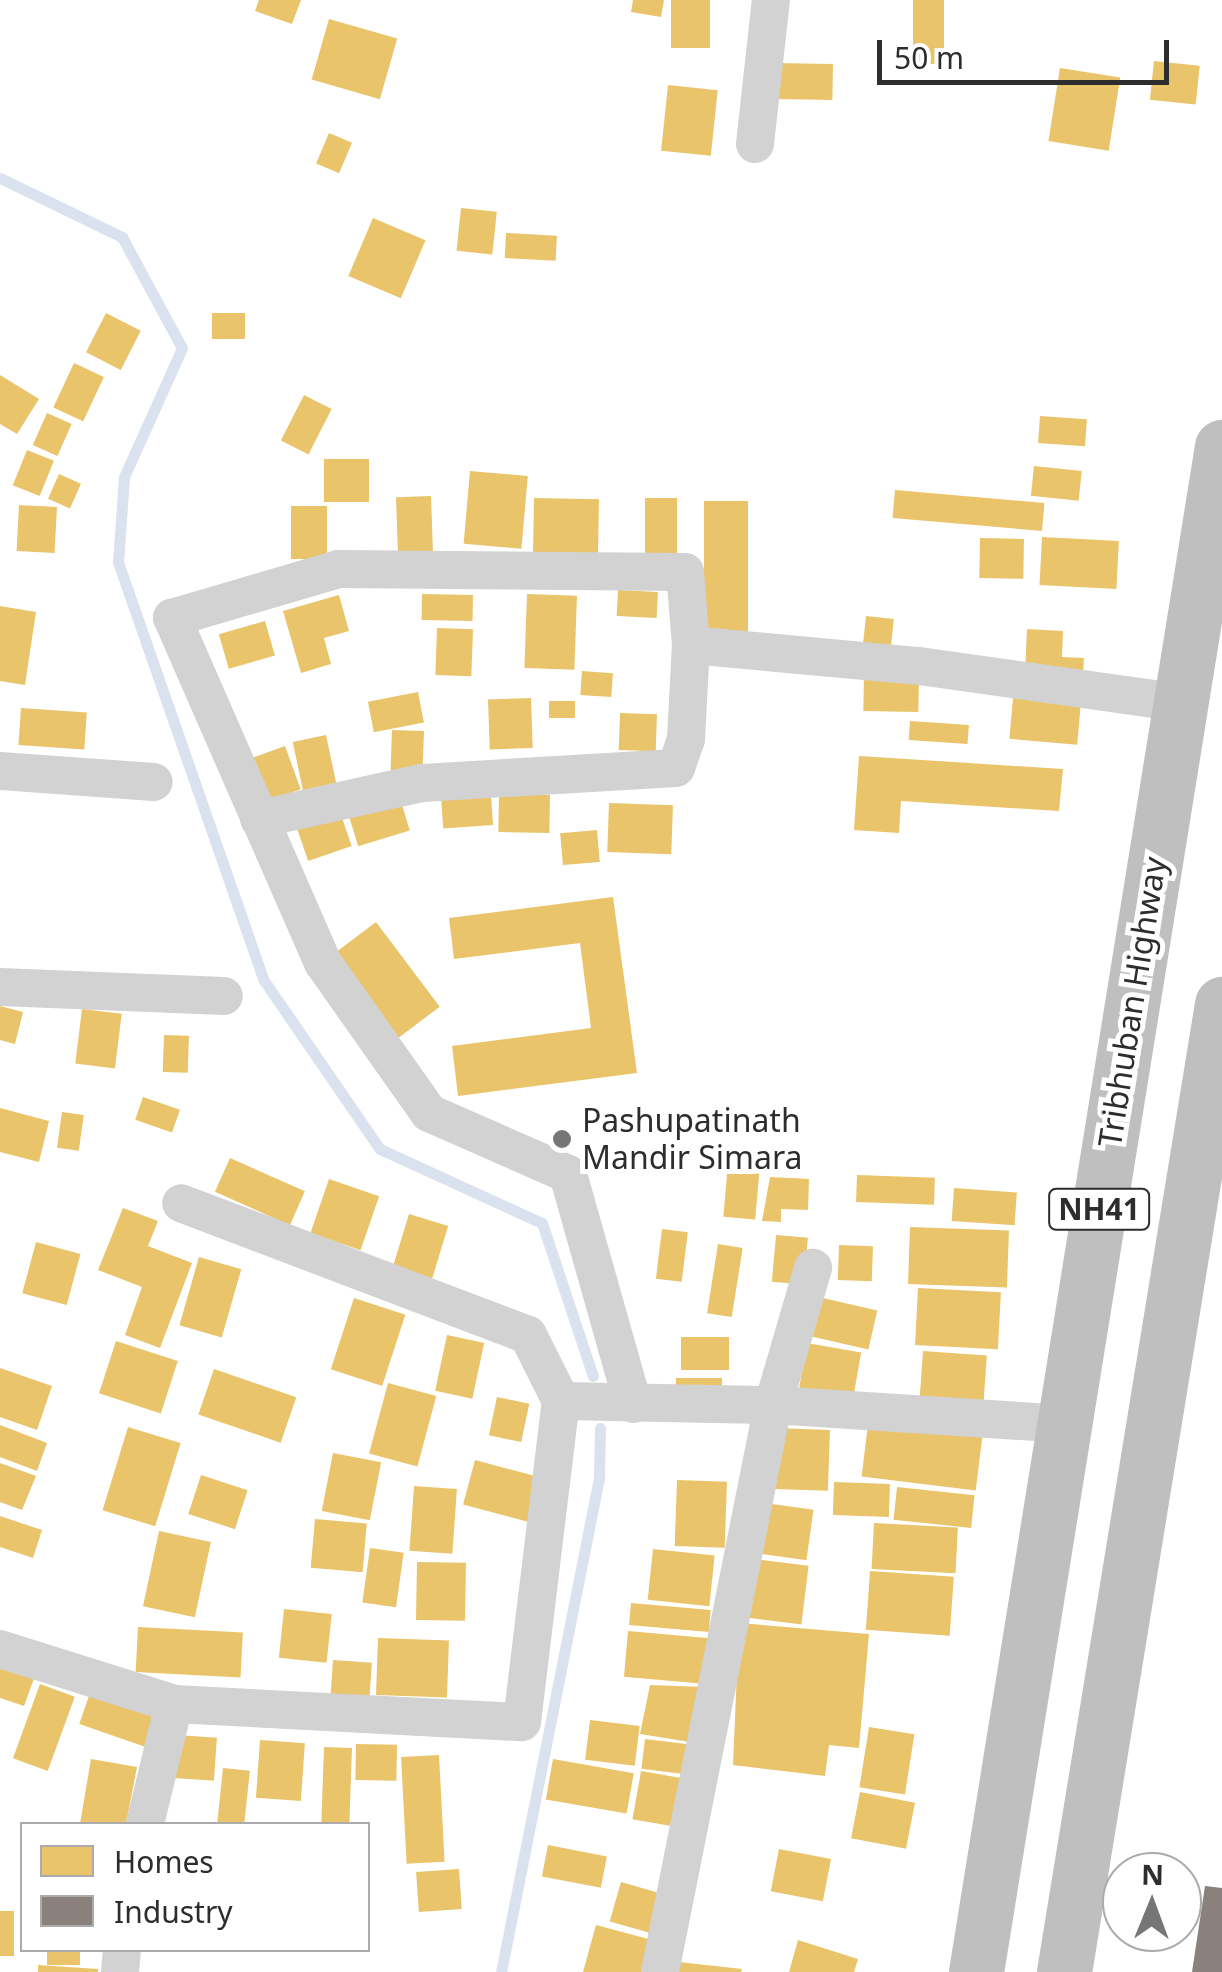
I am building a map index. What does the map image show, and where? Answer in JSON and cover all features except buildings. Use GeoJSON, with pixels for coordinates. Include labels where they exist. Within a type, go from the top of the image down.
{"type":"FeatureCollection","features":[{"type":"Feature","properties":{"kind":"highway","name":"Tribhuban Highway"},"geometry":{"type":"LineString","coordinates":[[976,1972],[1222,447]]}},
{"type":"Feature","properties":{"kind":"highway","name":"NH41"},"geometry":{"type":"LineString","coordinates":[[1064,1972],[1222,1004]]}},
{"type":"Feature","properties":{"kind":"street"},"geometry":{"type":"LineString","coordinates":[[755,144],[772,0]]}},
{"type":"Feature","properties":{"kind":"street"},"geometry":{"type":"LineString","coordinates":[[259,819],[422,783],[676,768],[686,739],[691,646],[685,572],[338,569],[172,618],[259,819],[323,963],[428,1112],[568,1174],[632,1404]]}},
{"type":"Feature","properties":{"kind":"street"},"geometry":{"type":"LineString","coordinates":[[691,646],[919,666],[1181,703]]}},
{"type":"Feature","properties":{"kind":"street"},"geometry":{"type":"LineString","coordinates":[[0,771],[154,782]]}},
{"type":"Feature","properties":{"kind":"street"},"geometry":{"type":"LineString","coordinates":[[0,987],[224,996]]}},
{"type":"Feature","properties":{"kind":"street"},"geometry":{"type":"LineString","coordinates":[[0,1649],[174,1704],[522,1722],[561,1400],[528,1334],[181,1203]]}},
{"type":"Feature","properties":{"kind":"street"},"geometry":{"type":"LineString","coordinates":[[660,1972],[773,1405],[814,1268]]}},
{"type":"Feature","properties":{"kind":"street"},"geometry":{"type":"LineString","coordinates":[[561,1400],[773,1405],[1064,1424]]}},
{"type":"Feature","properties":{"kind":"street"},"geometry":{"type":"LineString","coordinates":[[145,1822],[174,1704]]}},
{"type":"Feature","properties":{"kind":"waterway"},"geometry":{"type":"LineString","coordinates":[[0,178],[122,237],[182,348],[124,477],[118,562],[263,979],[380,1149],[542,1223],[593,1376]]}},
{"type":"Feature","properties":{"kind":"waterway"},"geometry":{"type":"LineString","coordinates":[[501,1972],[599,1478],[600,1428]]}},
{"type":"Feature","properties":{"kind":"place","name":"Pashupatinath Mandir Simara"},"geometry":{"type":"Point","coordinates":[562,1139]}}]}
